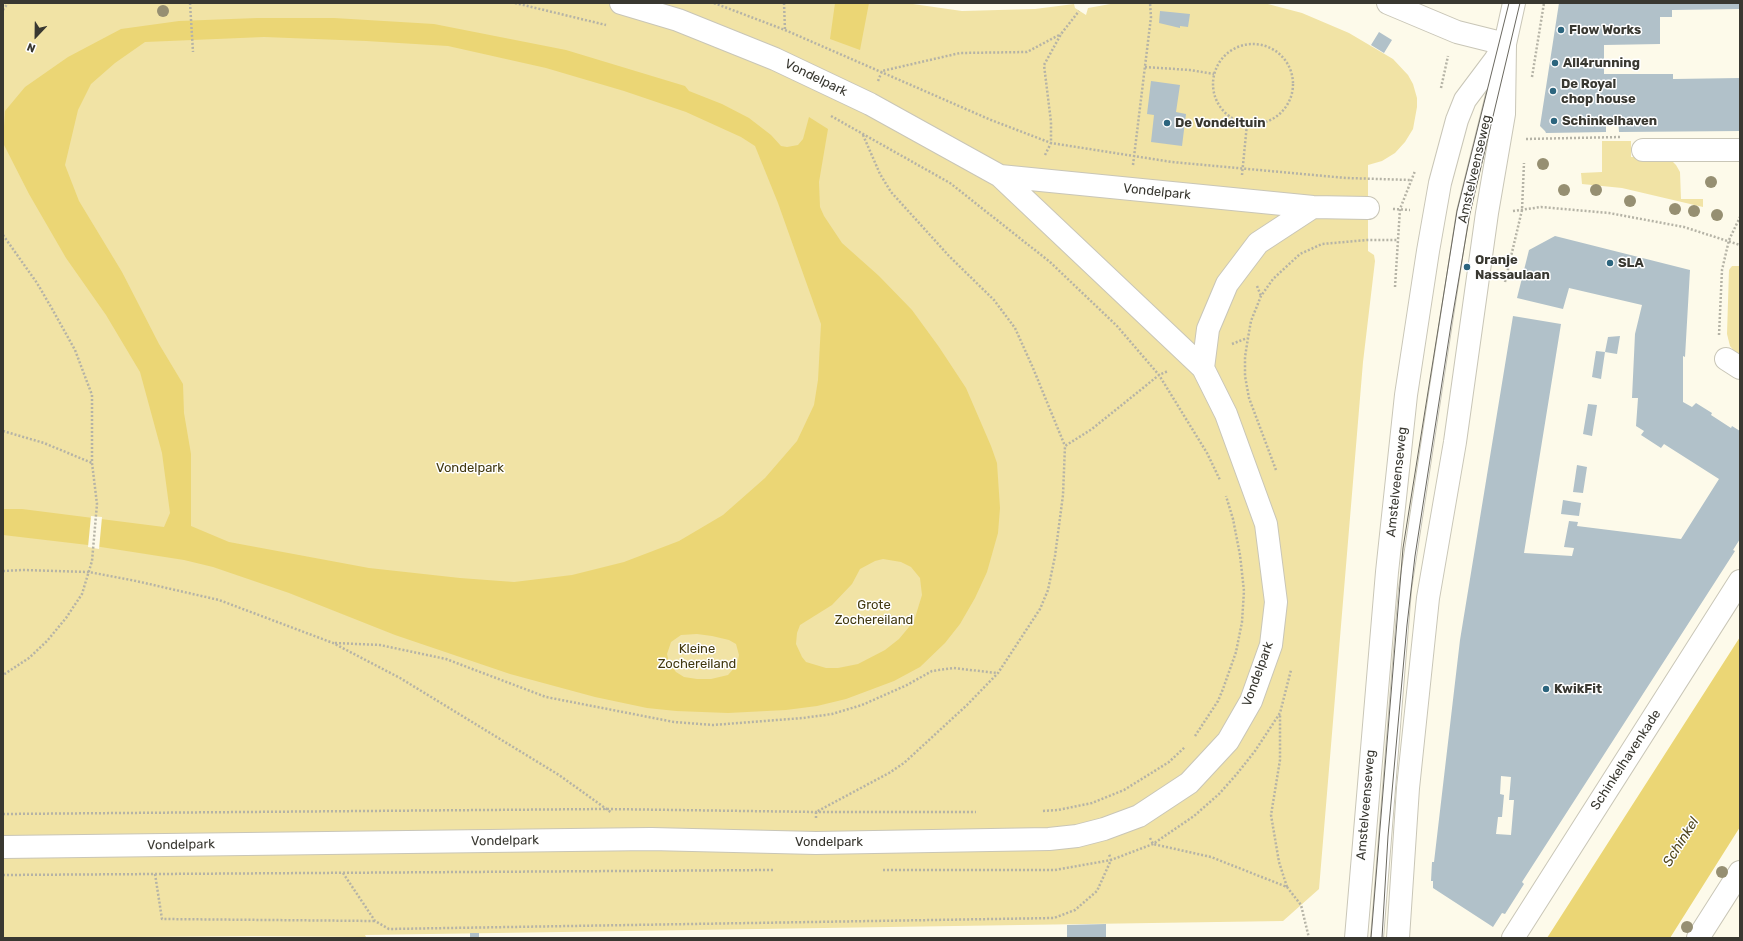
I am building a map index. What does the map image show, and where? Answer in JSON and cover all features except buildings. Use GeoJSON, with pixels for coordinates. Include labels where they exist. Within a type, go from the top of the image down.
{"type":"FeatureCollection","features":[{"type":"Feature","properties":{"kind":"street","name":"Vondelpark"},"geometry":{"type":"LineString","coordinates":[[3,847],[651,839],[816,843],[1049,839],[1077,836],[1104,829],[1138,816],[1189,783],[1228,741],[1251,701],[1271,645],[1276,602],[1266,524],[1226,414],[1203,368],[1000,176],[870,104],[775,58],[678,20],[621,3]]}},
{"type":"Feature","properties":{"kind":"street"},"geometry":{"type":"LineString","coordinates":[[1388,3],[1457,32],[1505,44]]}},
{"type":"Feature","properties":{"kind":"street","name":"Amstelveenseweg"},"geometry":{"type":"LineString","coordinates":[[1398,938],[1408,788],[1428,598],[1455,442],[1487,213],[1504,114],[1505,44],[1514,3]]}},
{"type":"Feature","properties":{"kind":"street","name":"Amstelveenseweg"},"geometry":{"type":"LineString","coordinates":[[1356,938],[1387,572],[1406,395],[1428,251],[1440,183],[1457,120],[1465,100],[1505,44]]}},
{"type":"Feature","properties":{"kind":"street"},"geometry":{"type":"LineString","coordinates":[[1643,150],[1740,150]]}},
{"type":"Feature","properties":{"kind":"street","name":"Vondelpark"},"geometry":{"type":"LineString","coordinates":[[1000,176],[1313,207],[1368,208]]}},
{"type":"Feature","properties":{"kind":"street"},"geometry":{"type":"LineString","coordinates":[[1203,368],[1208,329],[1227,284],[1258,243],[1313,207]]}},
{"type":"Feature","properties":{"kind":"street","name":"Schinkelhavenkade"},"geometry":{"type":"LineString","coordinates":[[1513,938],[1740,581]]}},
{"type":"Feature","properties":{"kind":"street"},"geometry":{"type":"LineString","coordinates":[[1698,938],[1740,872]]}},
{"type":"Feature","properties":{"kind":"lane","name":"Amstelveenseweg"},"geometry":{"type":"LineString","coordinates":[[1377,938],[1405,589],[1463,212],[1505,44]]}},
{"type":"Feature","properties":{"kind":"path"},"geometry":{"type":"LineString","coordinates":[[3,10],[8,3]]}},
{"type":"Feature","properties":{"kind":"path"},"geometry":{"type":"LineString","coordinates":[[190,3],[193,52]]}},
{"type":"Feature","properties":{"kind":"path"},"geometry":{"type":"LineString","coordinates":[[515,3],[608,25]]}},
{"type":"Feature","properties":{"kind":"path"},"geometry":{"type":"LineString","coordinates":[[714,3],[785,30],[882,71],[991,120],[1051,143],[1172,162],[1346,178],[1411,180]]}},
{"type":"Feature","properties":{"kind":"path"},"geometry":{"type":"LineString","coordinates":[[784,3],[785,30]]}},
{"type":"Feature","properties":{"kind":"path"},"geometry":{"type":"LineString","coordinates":[[1135,150],[1151,17],[1150,3]]}},
{"type":"Feature","properties":{"kind":"path"},"geometry":{"type":"LineString","coordinates":[[1051,143],[1051,122],[1044,66],[1061,34],[1079,11]]}},
{"type":"Feature","properties":{"kind":"path"},"geometry":{"type":"LineString","coordinates":[[882,71],[960,53],[1028,52],[1061,34]]}},
{"type":"Feature","properties":{"kind":"path"},"geometry":{"type":"LineString","coordinates":[[1248,45],[1260,45],[1273,50],[1284,59],[1290,71],[1293,84],[1290,98],[1284,110],[1273,119],[1260,124],[1246,124],[1234,120],[1224,112],[1217,102],[1213,90],[1214,74],[1225,56],[1236,48],[1248,45]]}},
{"type":"Feature","properties":{"kind":"path"},"geometry":{"type":"LineString","coordinates":[[1145,67],[1190,70],[1214,74]]}},
{"type":"Feature","properties":{"kind":"path"},"geometry":{"type":"LineString","coordinates":[[825,113],[950,183],[1050,262],[1117,326],[1159,375],[1207,453],[1223,485]]}},
{"type":"Feature","properties":{"kind":"path"},"geometry":{"type":"LineString","coordinates":[[1243,160],[1246,124]]}},
{"type":"Feature","properties":{"kind":"path"},"geometry":{"type":"LineString","coordinates":[[816,812],[889,773],[904,763],[967,705],[998,673],[1040,609],[1048,590],[1056,556],[1062,503],[1065,446],[1015,328],[994,300],[949,256],[891,192],[880,174],[863,135]]}},
{"type":"Feature","properties":{"kind":"path"},"geometry":{"type":"LineString","coordinates":[[1500,139],[1635,137],[1643,150]]}},
{"type":"Feature","properties":{"kind":"path"},"geometry":{"type":"LineString","coordinates":[[1522,210],[1548,207],[1609,213],[1684,227],[1729,240],[1740,245]]}},
{"type":"Feature","properties":{"kind":"path"},"geometry":{"type":"LineString","coordinates":[[1248,338],[1251,321],[1261,296],[1272,279],[1300,254],[1322,244],[1367,240],[1397,240],[1400,209]]}},
{"type":"Feature","properties":{"kind":"path"},"geometry":{"type":"LineString","coordinates":[[1733,364],[1721,351],[1718,338],[1722,270],[1729,240],[1740,217]]}},
{"type":"Feature","properties":{"kind":"path"},"geometry":{"type":"LineString","coordinates":[[3,235],[37,283],[75,350],[92,395],[92,464],[97,504],[92,561],[82,594],[66,618],[47,641],[29,658],[3,675]]}},
{"type":"Feature","properties":{"kind":"path"},"geometry":{"type":"LineString","coordinates":[[1065,446],[1092,429],[1159,375]]}},
{"type":"Feature","properties":{"kind":"path"},"geometry":{"type":"LineString","coordinates":[[3,431],[44,443],[92,464]]}},
{"type":"Feature","properties":{"kind":"path"},"geometry":{"type":"LineString","coordinates":[[1193,739],[1218,701],[1236,652],[1242,622],[1244,591],[1240,555],[1233,519],[1225,492]]}},
{"type":"Feature","properties":{"kind":"path"},"geometry":{"type":"LineString","coordinates":[[3,571],[23,570],[89,572],[219,600],[333,643],[407,682],[559,775],[619,818]]}},
{"type":"Feature","properties":{"kind":"path"},"geometry":{"type":"LineString","coordinates":[[333,643],[380,645],[446,659],[546,697],[674,722],[714,725],[803,718],[832,714],[862,705],[907,685],[932,671],[953,668],[998,673]]}},
{"type":"Feature","properties":{"kind":"path"},"geometry":{"type":"LineString","coordinates":[[1280,713],[1280,760],[1271,815],[1279,862],[1287,887],[1301,904],[1309,938]]}},
{"type":"Feature","properties":{"kind":"path"},"geometry":{"type":"LineString","coordinates":[[1037,812],[1058,810],[1092,803],[1124,790],[1169,762],[1188,743]]}},
{"type":"Feature","properties":{"kind":"path"},"geometry":{"type":"LineString","coordinates":[[3,814],[606,809],[980,813]]}},
{"type":"Feature","properties":{"kind":"path"},"geometry":{"type":"LineString","coordinates":[[1153,844],[1211,857],[1287,887]]}},
{"type":"Feature","properties":{"kind":"path"},"geometry":{"type":"LineString","coordinates":[[343,873],[375,921],[389,929],[1054,918],[1075,910],[1097,891],[1111,860]]}},
{"type":"Feature","properties":{"kind":"path"},"geometry":{"type":"LineString","coordinates":[[698,867],[704,871]]}},
{"type":"Feature","properties":{"kind":"path"},"geometry":{"type":"LineString","coordinates":[[155,874],[162,919],[375,921]]}},
{"type":"Feature","properties":{"kind":"green space","name":"Vondelpark"},"geometry":{"type":"Polygon","coordinates":[[[3,3],[906,3],[962,11],[1035,9],[1074,4],[1075,8],[1086,15],[1088,8],[1116,3],[1264,3],[1302,13],[1349,33],[1393,59],[1408,75],[1413,84],[1417,98],[1417,107],[1413,129],[1405,142],[1395,153],[1382,161],[1368,165],[1368,251],[1374,255],[1375,261],[1363,362],[1319,889],[1283,921],[365,935],[366,937],[254,936],[3,938],[3,3]]]}},
{"type":"Feature","properties":{"kind":"green space"},"geometry":{"type":"Polygon","coordinates":[[[1602,141],[1631,141],[1631,157],[1668,157],[1676,165],[1680,172],[1681,199],[1703,199],[1703,207],[1622,188],[1582,184],[1581,173],[1602,172],[1602,141]]]}},
{"type":"Feature","properties":{"kind":"green space"},"geometry":{"type":"Polygon","coordinates":[[[1732,266],[1740,266],[1740,358],[1730,346],[1727,334],[1729,270],[1732,266]]]}},
{"type":"Feature","properties":{"kind":"water"},"geometry":{"type":"Polygon","coordinates":[[[835,3],[869,3],[860,50],[830,39],[835,3]]]}},
{"type":"Feature","properties":{"kind":"water"},"geometry":{"type":"Polygon","coordinates":[[[257,18],[334,18],[434,24],[566,50],[685,86],[689,91],[722,104],[749,118],[771,135],[781,146],[787,147],[798,145],[803,139],[809,117],[828,129],[819,182],[820,207],[824,216],[842,243],[879,276],[912,310],[939,347],[966,388],[997,463],[1000,508],[998,533],[987,572],[975,598],[960,624],[945,643],[920,667],[894,681],[846,699],[817,706],[786,710],[728,713],[676,711],[647,708],[595,697],[510,674],[395,635],[289,593],[213,567],[184,560],[88,545],[3,535],[3,509],[22,509],[164,527],[170,513],[162,453],[140,372],[106,315],[66,258],[29,194],[3,143],[5,111],[25,87],[68,57],[121,29],[179,21],[257,18]],[[264,37],[145,42],[115,63],[91,84],[78,110],[65,165],[79,201],[122,272],[159,344],[183,384],[184,413],[191,454],[191,526],[229,542],[369,568],[460,578],[514,582],[572,575],[624,562],[679,541],[723,515],[765,478],[797,441],[814,405],[818,380],[821,324],[778,203],[755,146],[741,137],[686,112],[624,91],[546,68],[448,46],[264,37]],[[883,559],[875,561],[860,569],[852,584],[832,605],[800,625],[797,633],[796,644],[806,662],[826,668],[838,668],[858,664],[885,650],[899,639],[914,621],[922,595],[920,578],[911,567],[901,562],[883,559]],[[697,634],[681,635],[671,642],[667,654],[669,663],[676,672],[684,677],[711,679],[728,675],[737,665],[739,655],[736,644],[729,640],[697,634]]]}},
{"type":"Feature","properties":{"kind":"water","name":"Schinkel"},"geometry":{"type":"Polygon","coordinates":[[[1740,637],[1740,827],[1670,938],[1547,938],[1740,637]]]}},
{"type":"Feature","properties":{"kind":"pier"},"geometry":{"type":"Polygon","coordinates":[[[91,516],[102,517],[99,549],[88,547],[91,516]]]}},
{"type":"Feature","properties":{"kind":"tram line"},"geometry":{"type":"LineString","coordinates":[[1371,938],[1403,548],[1457,211],[1509,3]]}},
{"type":"Feature","properties":{"kind":"tram line"},"geometry":{"type":"LineString","coordinates":[[1382,938],[1388,836],[1407,625],[1415,556],[1470,213],[1520,3]]}},
{"type":"Feature","properties":{"kind":"place","name":"Flow Works"},"geometry":{"type":"Point","coordinates":[1561,30]}},
{"type":"Feature","properties":{"kind":"place","name":"All4running"},"geometry":{"type":"Point","coordinates":[1555,63]}},
{"type":"Feature","properties":{"kind":"place","name":"De Royal chop house"},"geometry":{"type":"Point","coordinates":[1553,91]}},
{"type":"Feature","properties":{"kind":"place","name":"Schinkelhaven"},"geometry":{"type":"Point","coordinates":[1554,121]}},
{"type":"Feature","properties":{"kind":"place","name":"De Vondeltuin"},"geometry":{"type":"Point","coordinates":[1167,123]}},
{"type":"Feature","properties":{"kind":"place","name":"SLA"},"geometry":{"type":"Point","coordinates":[1610,263]}},
{"type":"Feature","properties":{"kind":"place","name":"Oranje Nassaulaan"},"geometry":{"type":"Point","coordinates":[1467,267]}},
{"type":"Feature","properties":{"kind":"place","name":"KwikFit"},"geometry":{"type":"Point","coordinates":[1546,689]}},
{"type":"Feature","properties":{"kind":"park label","name":"Grote Zochereiland"},"geometry":{"type":"Point","coordinates":[874,612]}},
{"type":"Feature","properties":{"kind":"park label","name":"Kleine Zochereiland"},"geometry":{"type":"Point","coordinates":[697,656]}}]}
